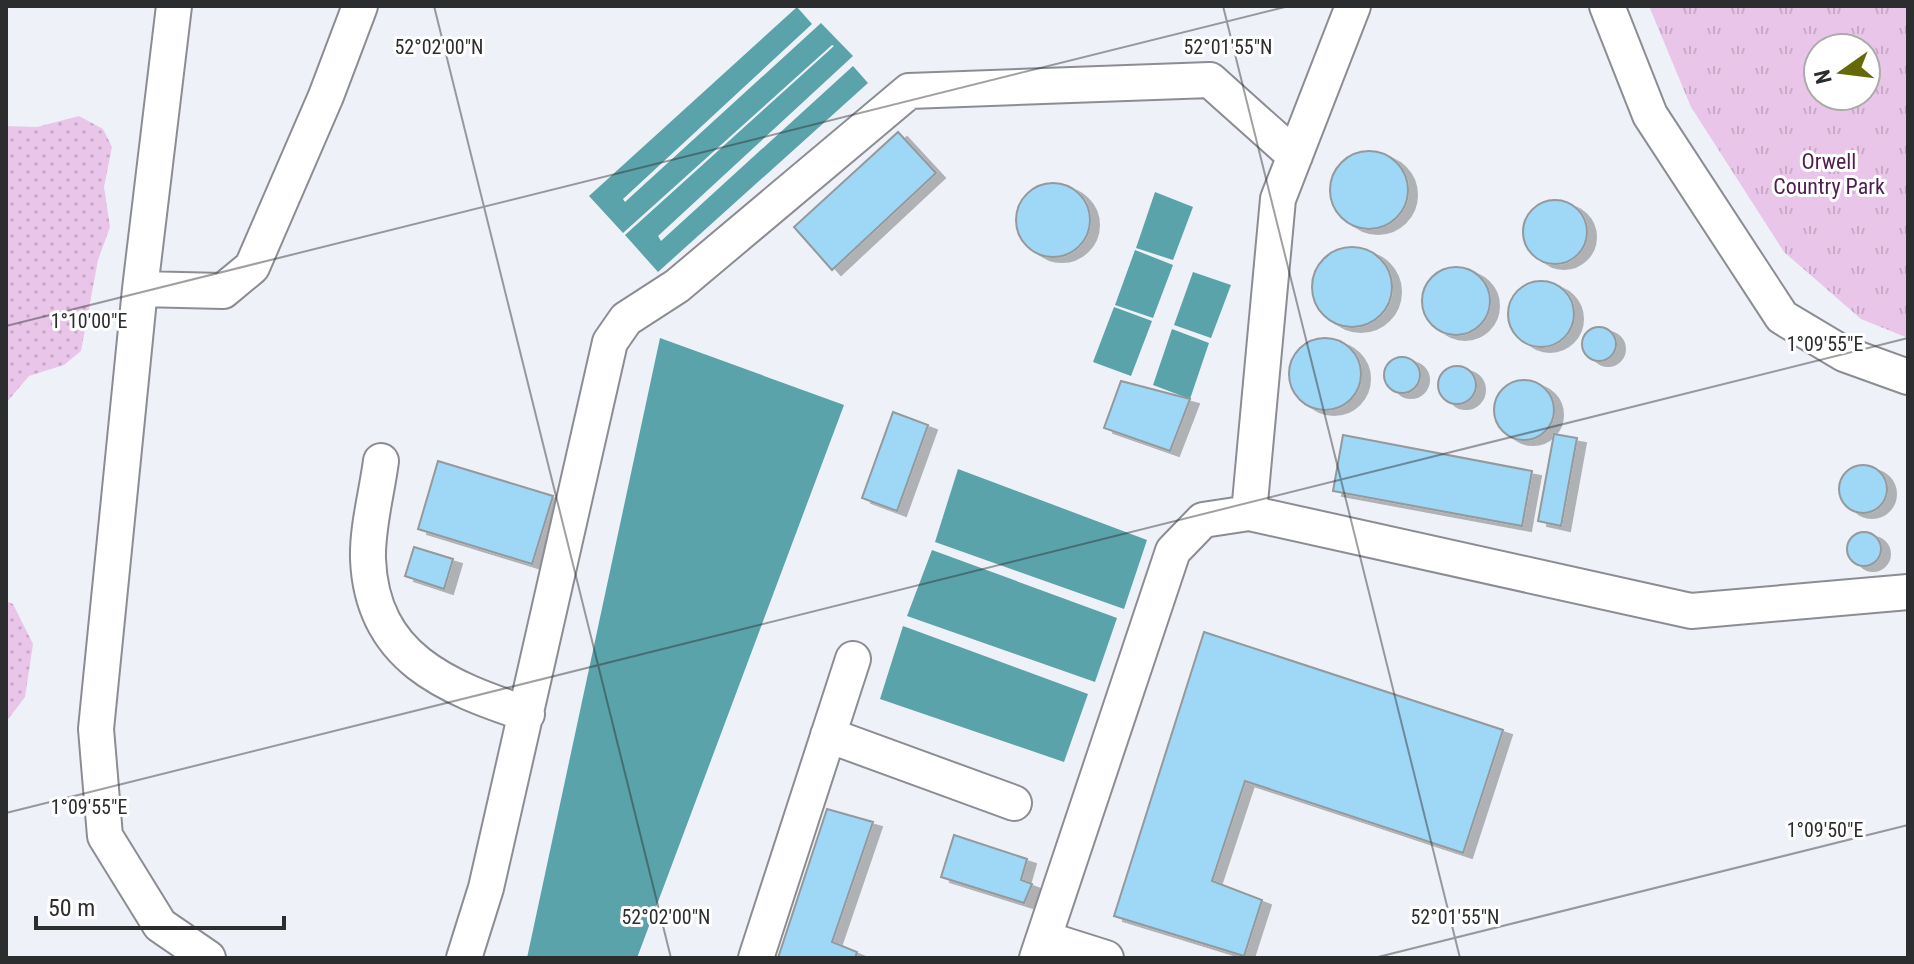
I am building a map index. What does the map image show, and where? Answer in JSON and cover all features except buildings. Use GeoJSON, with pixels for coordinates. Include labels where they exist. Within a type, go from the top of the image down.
{"type":"FeatureCollection","features":[{"type":"Feature","properties":{"kind":"lane"},"geometry":{"type":"LineString","coordinates":[[174,6],[140,289],[96,729],[105,836],[160,925],[208,958]]}},
{"type":"Feature","properties":{"kind":"lane"},"geometry":{"type":"LineString","coordinates":[[140,289],[223,291],[252,267],[326,96],[360,6]]}},
{"type":"Feature","properties":{"kind":"lane"},"geometry":{"type":"LineString","coordinates":[[1249,513],[1278,199],[1353,6]]}},
{"type":"Feature","properties":{"kind":"lane"},"geometry":{"type":"LineString","coordinates":[[1607,6],[1650,115],[1782,317],[1844,354],[1908,377]]}},
{"type":"Feature","properties":{"kind":"lane"},"geometry":{"type":"LineString","coordinates":[[464,958],[486,888],[610,342],[626,319],[677,286],[909,91],[1210,80],[1295,156]]}},
{"type":"Feature","properties":{"kind":"lane"},"geometry":{"type":"LineString","coordinates":[[381,461],[368,559],[379,618],[408,656],[462,692],[527,714]]}},
{"type":"Feature","properties":{"kind":"lane"},"geometry":{"type":"LineString","coordinates":[[1106,958],[1041,948],[1173,551],[1203,520],[1249,513],[1691,611],[1908,592]]}},
{"type":"Feature","properties":{"kind":"lane"},"geometry":{"type":"LineString","coordinates":[[756,958],[853,659]]}},
{"type":"Feature","properties":{"kind":"lane"},"geometry":{"type":"LineString","coordinates":[[828,735],[1014,803]]}},
{"type":"Feature","properties":{"kind":"green space","name":"Orwell Country Park"},"geometry":{"type":"Polygon","coordinates":[[[1649,6],[1908,6],[1908,338],[1861,319],[1784,252],[1691,107],[1649,6]]]}},
{"type":"Feature","properties":{"kind":"green space"},"geometry":{"type":"Polygon","coordinates":[[[79,116],[103,129],[112,147],[104,187],[110,227],[98,260],[81,351],[64,365],[29,376],[6,403],[6,126],[37,127],[79,116]]]}},
{"type":"Feature","properties":{"kind":"green space"},"geometry":{"type":"Polygon","coordinates":[[[6,601],[13,604],[33,644],[25,697],[6,722],[6,601]]]}},
{"type":"Feature","properties":{"kind":"water"},"geometry":{"type":"Polygon","coordinates":[[[797,7],[812,24],[623,199],[625,202],[821,23],[853,56],[658,236],[661,241],[853,66],[868,83],[658,272],[625,235],[834,46],[623,233],[589,196],[797,7]]]}},
{"type":"Feature","properties":{"kind":"water"},"geometry":{"type":"Polygon","coordinates":[[[1155,192],[1193,207],[1173,260],[1136,248],[1155,192]]]}},
{"type":"Feature","properties":{"kind":"water"},"geometry":{"type":"Polygon","coordinates":[[[1135,250],[1173,265],[1153,318],[1115,305],[1135,250]]]}},
{"type":"Feature","properties":{"kind":"water"},"geometry":{"type":"Polygon","coordinates":[[[1193,272],[1231,285],[1211,338],[1174,325],[1193,272]]]}},
{"type":"Feature","properties":{"kind":"water"},"geometry":{"type":"Polygon","coordinates":[[[1114,307],[1152,321],[1131,376],[1093,362],[1114,307]]]}},
{"type":"Feature","properties":{"kind":"water"},"geometry":{"type":"Polygon","coordinates":[[[1172,329],[1209,343],[1190,399],[1153,385],[1172,329]]]}},
{"type":"Feature","properties":{"kind":"water"},"geometry":{"type":"Polygon","coordinates":[[[660,338],[844,405],[637,958],[527,958],[660,338]]]}},
{"type":"Feature","properties":{"kind":"water"},"geometry":{"type":"Polygon","coordinates":[[[958,469],[1147,540],[1124,609],[935,542],[958,469]]]}},
{"type":"Feature","properties":{"kind":"water"},"geometry":{"type":"Polygon","coordinates":[[[932,550],[1117,618],[1095,682],[907,616],[932,550]]]}},
{"type":"Feature","properties":{"kind":"water"},"geometry":{"type":"Polygon","coordinates":[[[903,626],[1088,694],[1064,762],[880,699],[903,626]]]}}]}
